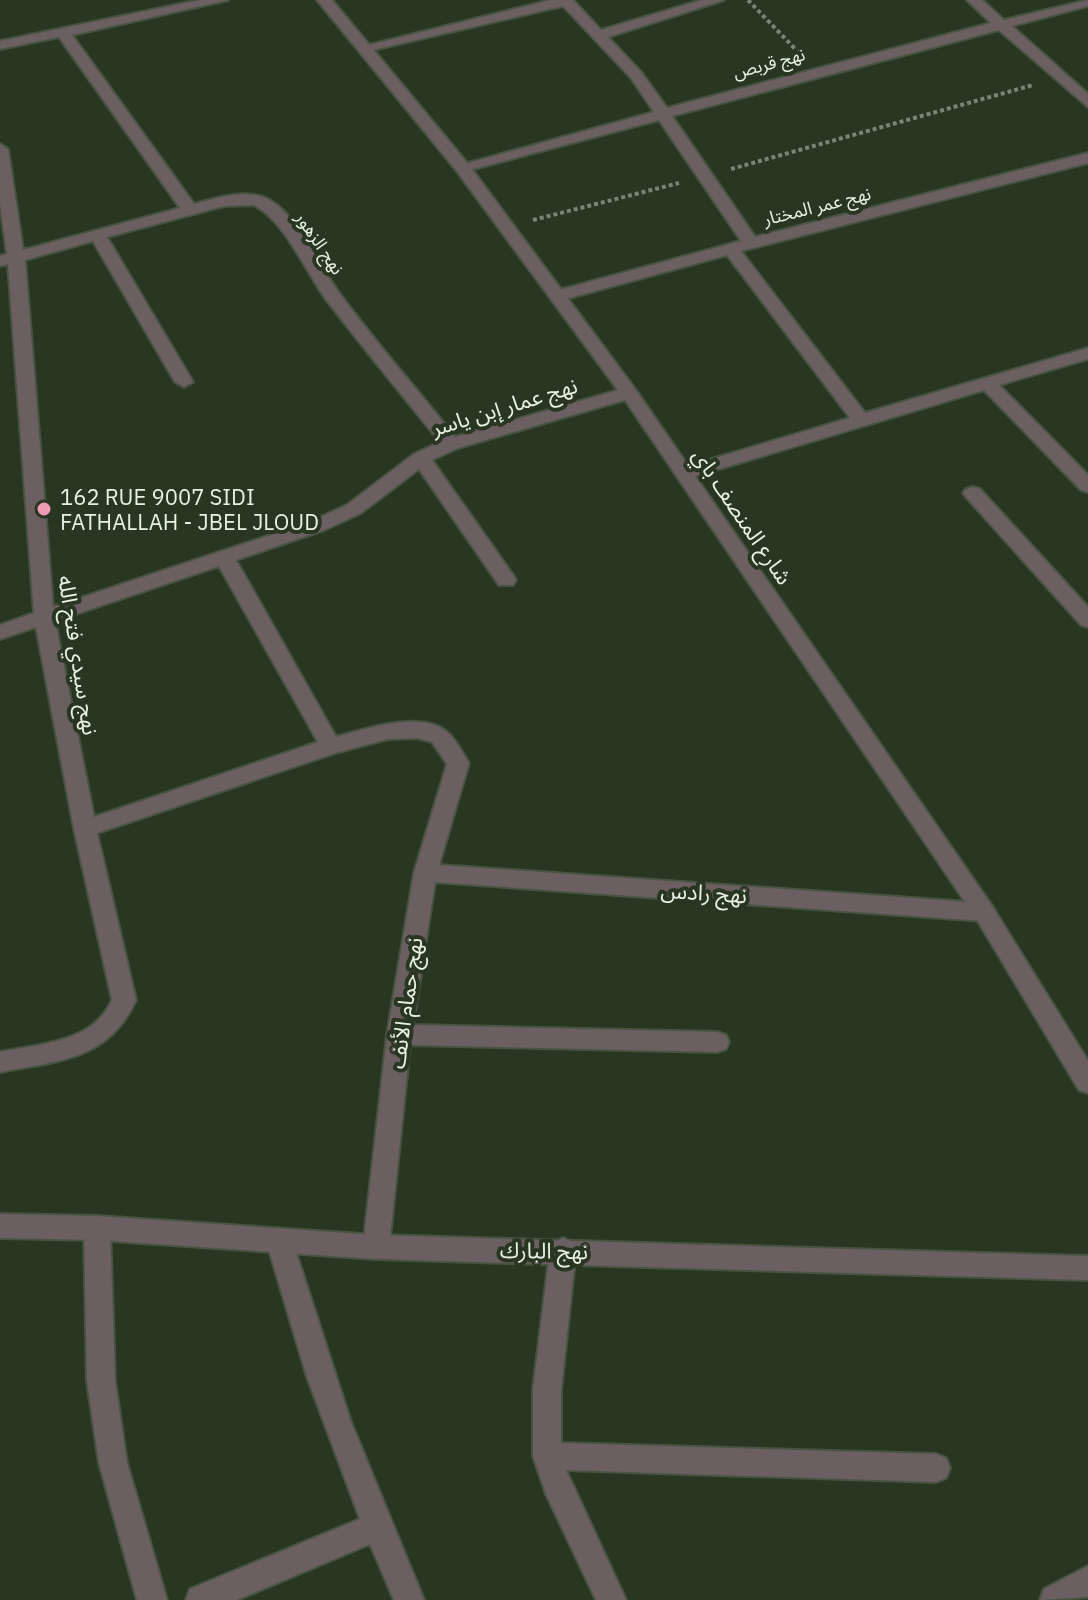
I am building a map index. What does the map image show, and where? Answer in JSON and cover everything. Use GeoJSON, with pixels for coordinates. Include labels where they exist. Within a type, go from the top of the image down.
{"type":"FeatureCollection","features":[{"type":"Feature","properties":{"kind":"street"},"geometry":{"type":"LineString","coordinates":[[0,45],[221,0]]}},
{"type":"Feature","properties":{"kind":"street","name":"شارع المنصف باي"},"geometry":{"type":"LineString","coordinates":[[324,0],[462,167],[629,393],[984,912],[1088,1083]]}},
{"type":"Feature","properties":{"kind":"street"},"geometry":{"type":"LineString","coordinates":[[364,48],[565,0],[636,75],[751,243]]}},
{"type":"Feature","properties":{"kind":"street"},"geometry":{"type":"LineString","coordinates":[[599,35],[717,0]]}},
{"type":"Feature","properties":{"kind":"street"},"geometry":{"type":"LineString","coordinates":[[974,0],[1088,102]]}},
{"type":"Feature","properties":{"kind":"street","name":"نهج قربص"},"geometry":{"type":"LineString","coordinates":[[462,167],[660,112],[1088,2]]}},
{"type":"Feature","properties":{"kind":"street"},"geometry":{"type":"LineString","coordinates":[[63,32],[190,210]]}},
{"type":"Feature","properties":{"kind":"street","name":"نهج سيدي فتح الله"},"geometry":{"type":"LineString","coordinates":[[0,149],[44,618],[85,829],[121,974],[124,1000],[121,1011],[107,1030],[89,1042],[0,1062]]}},
{"type":"Feature","properties":{"kind":"street","name":"نهج عمر المختار"},"geometry":{"type":"LineString","coordinates":[[558,296],[751,243],[1088,158]]}},
{"type":"Feature","properties":{"kind":"street","name":"نهج الزهور"},"geometry":{"type":"LineString","coordinates":[[8,259],[241,199],[267,205],[286,226],[332,296],[451,444]]}},
{"type":"Feature","properties":{"kind":"street"},"geometry":{"type":"LineString","coordinates":[[97,234],[184,382]]}},
{"type":"Feature","properties":{"kind":"street"},"geometry":{"type":"LineString","coordinates":[[731,249],[860,419]]}},
{"type":"Feature","properties":{"kind":"street"},"geometry":{"type":"LineString","coordinates":[[685,473],[1088,353]]}},
{"type":"Feature","properties":{"kind":"street"},"geometry":{"type":"LineString","coordinates":[[986,382],[1088,486]]}},
{"type":"Feature","properties":{"kind":"street","name":"نهج عمار إبن ياسر"},"geometry":{"type":"LineString","coordinates":[[0,632],[317,526],[354,509],[421,458],[451,444],[629,393]]}},
{"type":"Feature","properties":{"kind":"street"},"geometry":{"type":"LineString","coordinates":[[421,458],[506,580]]}},
{"type":"Feature","properties":{"kind":"street"},"geometry":{"type":"LineString","coordinates":[[973,493],[1088,620]]}},
{"type":"Feature","properties":{"kind":"street"},"geometry":{"type":"LineString","coordinates":[[85,829],[331,746],[225,558]]}},
{"type":"Feature","properties":{"kind":"street","name":"نهج حمام الأنف"},"geometry":{"type":"LineString","coordinates":[[331,746],[388,731],[417,730],[439,736],[458,763],[425,873],[399,1035],[376,1247]]}},
{"type":"Feature","properties":{"kind":"street","name":"نهج رادس"},"geometry":{"type":"LineString","coordinates":[[425,873],[984,912]]}},
{"type":"Feature","properties":{"kind":"street"},"geometry":{"type":"LineString","coordinates":[[399,1035],[717,1042]]}},
{"type":"Feature","properties":{"kind":"street","name":"نهج البارك"},"geometry":{"type":"LineString","coordinates":[[0,1226],[97,1228],[376,1247],[563,1250],[1088,1268]]}},
{"type":"Feature","properties":{"kind":"street"},"geometry":{"type":"LineString","coordinates":[[97,1228],[101,1381],[113,1463],[152,1600]]}},
{"type":"Feature","properties":{"kind":"street"},"geometry":{"type":"LineString","coordinates":[[279,1240],[306,1336],[376,1527],[409,1600]]}},
{"type":"Feature","properties":{"kind":"street"},"geometry":{"type":"LineString","coordinates":[[563,1250],[547,1390],[547,1456],[556,1484],[611,1600]]}},
{"type":"Feature","properties":{"kind":"street"},"geometry":{"type":"LineString","coordinates":[[547,1456],[936,1468]]}},
{"type":"Feature","properties":{"kind":"street"},"geometry":{"type":"LineString","coordinates":[[201,1600],[376,1527]]}},
{"type":"Feature","properties":{"kind":"street"},"geometry":{"type":"LineString","coordinates":[[1055,1600],[1088,1581]]}},
{"type":"Feature","properties":{"kind":"path"},"geometry":{"type":"LineString","coordinates":[[748,0],[816,71]]}},
{"type":"Feature","properties":{"kind":"path"},"geometry":{"type":"LineString","coordinates":[[505,227],[704,177],[1059,78]]}},
{"type":"Feature","properties":{"kind":"place","name":"162 RUE 9007 SIDI FATHALLAH - JBEL JLOUD"},"geometry":{"type":"Point","coordinates":[44,509]}}]}
